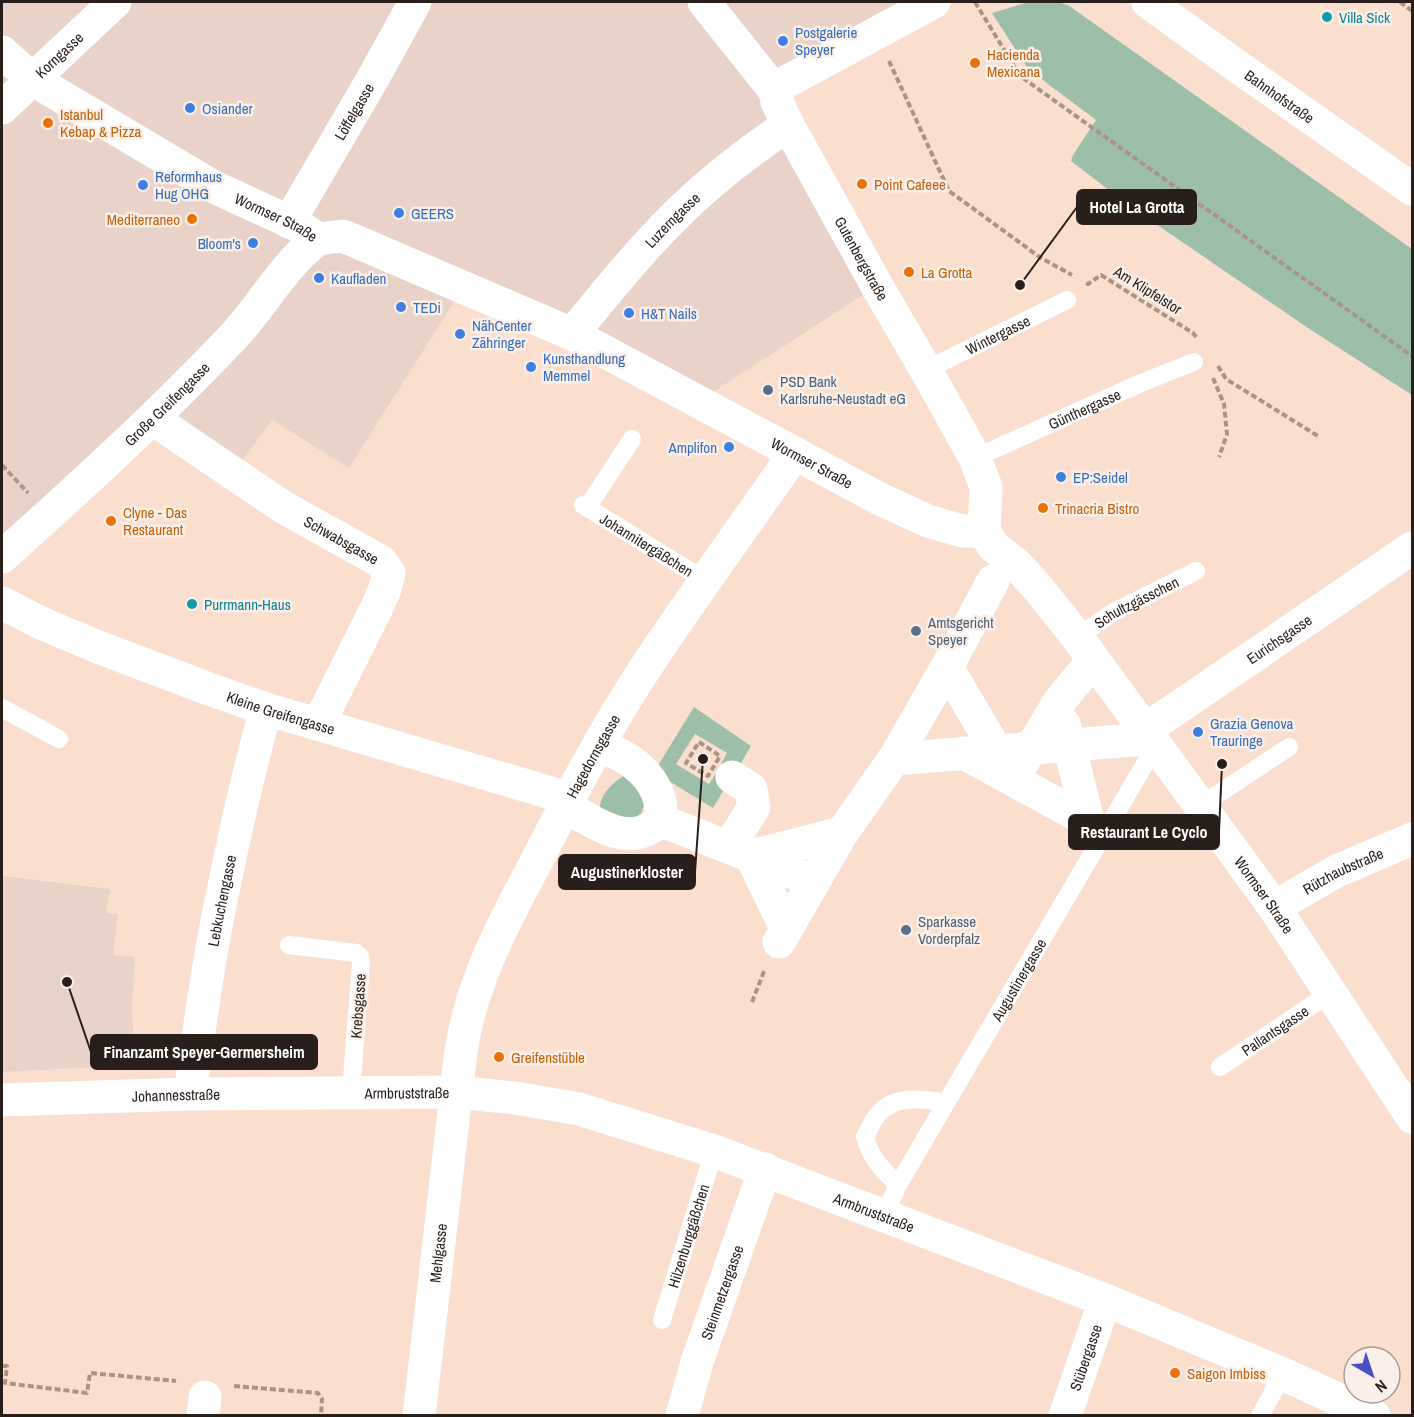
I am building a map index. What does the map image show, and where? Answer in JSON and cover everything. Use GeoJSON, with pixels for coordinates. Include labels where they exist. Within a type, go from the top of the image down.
{"type":"FeatureCollection","features":[{"type":"Feature","properties":{"kind":"street","name":"Korngasse"},"geometry":{"type":"LineString","coordinates":[[2,108],[115,2]]}},
{"type":"Feature","properties":{"kind":"street","name":"Löffelgasse"},"geometry":{"type":"LineString","coordinates":[[289,222],[415,2]]}},
{"type":"Feature","properties":{"kind":"street","name":"Gutenbergstraße"},"geometry":{"type":"LineString","coordinates":[[704,2],[775,91],[776,133],[877,286],[975,458],[986,487],[984,531]]}},
{"type":"Feature","properties":{"kind":"street"},"geometry":{"type":"LineString","coordinates":[[775,91],[786,82],[934,2]]}},
{"type":"Feature","properties":{"kind":"street","name":"Bahnhofstraße"},"geometry":{"type":"LineString","coordinates":[[1148,2],[1413,189]]}},
{"type":"Feature","properties":{"kind":"street","name":"Wormser Straße"},"geometry":{"type":"LineString","coordinates":[[2,52],[32,79],[212,186],[299,226],[318,239],[342,236],[572,334],[880,499],[928,521],[962,531],[984,531],[993,546],[1016,564],[1077,637],[1146,738],[1275,907],[1413,1118]]}},
{"type":"Feature","properties":{"kind":"street","name":"Luzerngasse"},"geometry":{"type":"LineString","coordinates":[[572,334],[675,216],[776,133]]}},
{"type":"Feature","properties":{"kind":"street","name":"Große Greifengasse"},"geometry":{"type":"LineString","coordinates":[[2,557],[153,419],[234,336],[297,258],[318,239]]}},
{"type":"Feature","properties":{"kind":"street","name":"Schwabsgasse"},"geometry":{"type":"LineString","coordinates":[[153,419],[283,507],[380,561],[389,573],[385,589],[319,723]]}},
{"type":"Feature","properties":{"kind":"street","name":"Hagedornsgasse"},"geometry":{"type":"LineString","coordinates":[[456,1092],[466,1022],[477,986],[493,947],[574,806],[649,663],[795,453]]}},
{"type":"Feature","properties":{"kind":"street","name":"Eurichsgasse"},"geometry":{"type":"LineString","coordinates":[[1146,738],[1413,548]]}},
{"type":"Feature","properties":{"kind":"street"},"geometry":{"type":"LineString","coordinates":[[732,777],[751,789],[754,807],[740,852],[782,935],[842,833],[894,759],[947,667],[993,580]]}},
{"type":"Feature","properties":{"kind":"street","name":"Kleine Greifengasse"},"geometry":{"type":"LineString","coordinates":[[2,603],[41,623],[98,647],[209,689],[574,806],[598,825],[624,833],[640,833],[662,821]]}},
{"type":"Feature","properties":{"kind":"street"},"geometry":{"type":"LineString","coordinates":[[947,667],[981,752],[1010,784],[1088,821],[1059,702]]}},
{"type":"Feature","properties":{"kind":"street"},"geometry":{"type":"LineString","coordinates":[[1010,784],[1059,702],[1086,669]]}},
{"type":"Feature","properties":{"kind":"street","name":"Lebkuchengasse"},"geometry":{"type":"LineString","coordinates":[[190,1094],[224,887],[250,767],[266,708]]}},
{"type":"Feature","properties":{"kind":"street"},"geometry":{"type":"LineString","coordinates":[[914,725],[981,752]]}},
{"type":"Feature","properties":{"kind":"street"},"geometry":{"type":"LineString","coordinates":[[894,759],[1146,738]]}},
{"type":"Feature","properties":{"kind":"street"},"geometry":{"type":"LineString","coordinates":[[614,752],[636,764],[650,780],[659,800],[662,821],[814,881]]}},
{"type":"Feature","properties":{"kind":"street"},"geometry":{"type":"LineString","coordinates":[[740,852],[842,833]]}},
{"type":"Feature","properties":{"kind":"street","name":"Rützhaubstraße"},"geometry":{"type":"LineString","coordinates":[[1275,907],[1337,871],[1413,839]]}},
{"type":"Feature","properties":{"kind":"street","name":"Johannesstraße"},"geometry":{"type":"LineString","coordinates":[[2,1100],[351,1092]]}},
{"type":"Feature","properties":{"kind":"street","name":"Armbruststraße"},"geometry":{"type":"LineString","coordinates":[[351,1092],[456,1092],[515,1098],[579,1109],[714,1150],[1105,1300],[1283,1374],[1374,1416]]}},
{"type":"Feature","properties":{"kind":"street","name":"Mehlgasse"},"geometry":{"type":"LineString","coordinates":[[419,1416],[456,1092]]}},
{"type":"Feature","properties":{"kind":"street","name":"Steinmetzergasse"},"geometry":{"type":"LineString","coordinates":[[682,1416],[697,1362],[765,1169]]}},
{"type":"Feature","properties":{"kind":"street","name":"Stübergasse"},"geometry":{"type":"LineString","coordinates":[[1065,1416],[1105,1300]]}},
{"type":"Feature","properties":{"kind":"lane","name":"Wintergasse"},"geometry":{"type":"LineString","coordinates":[[926,370],[1067,300]]}},
{"type":"Feature","properties":{"kind":"lane","name":"Günthergasse"},"geometry":{"type":"LineString","coordinates":[[975,458],[1141,383],[1194,362]]}},
{"type":"Feature","properties":{"kind":"lane","name":"Johannitergäßchen"},"geometry":{"type":"LineString","coordinates":[[632,439],[585,506],[706,581]]}},
{"type":"Feature","properties":{"kind":"lane","name":"Schultzgässchen"},"geometry":{"type":"LineString","coordinates":[[1077,637],[1112,614],[1196,571]]}},
{"type":"Feature","properties":{"kind":"lane"},"geometry":{"type":"LineString","coordinates":[[2,708],[59,739]]}},
{"type":"Feature","properties":{"kind":"lane","name":"Augustinergasse"},"geometry":{"type":"LineString","coordinates":[[884,1216],[898,1185],[1146,738]]}},
{"type":"Feature","properties":{"kind":"lane"},"geometry":{"type":"LineString","coordinates":[[1200,806],[1289,747]]}},
{"type":"Feature","properties":{"kind":"lane","name":"Krebsgasse"},"geometry":{"type":"LineString","coordinates":[[289,945],[356,953],[360,957],[351,1092]]}},
{"type":"Feature","properties":{"kind":"lane","name":"Pallantsgasse"},"geometry":{"type":"LineString","coordinates":[[1220,1067],[1330,993]]}},
{"type":"Feature","properties":{"kind":"lane"},"geometry":{"type":"LineString","coordinates":[[898,1185],[877,1165],[868,1149],[865,1137],[878,1114],[886,1106],[907,1098],[946,1102]]}},
{"type":"Feature","properties":{"kind":"lane","name":"Hilzenburggäßchen"},"geometry":{"type":"LineString","coordinates":[[662,1320],[714,1150]]}},
{"type":"Feature","properties":{"kind":"lane"},"geometry":{"type":"LineString","coordinates":[[1260,1416],[1283,1374]]}},
{"type":"Feature","properties":{"kind":"path"},"geometry":{"type":"LineString","coordinates":[[975,2],[1020,76],[1413,356]]}},
{"type":"Feature","properties":{"kind":"path"},"geometry":{"type":"LineString","coordinates":[[1400,2],[1413,11]]}},
{"type":"Feature","properties":{"kind":"path","name":"Am Klipfelstor"},"geometry":{"type":"LineString","coordinates":[[876,33],[949,191],[1041,258],[1088,284],[1101,275],[1193,333],[1199,341]]}},
{"type":"Feature","properties":{"kind":"path"},"geometry":{"type":"LineString","coordinates":[[1217,365],[1226,379],[1318,436]]}},
{"type":"Feature","properties":{"kind":"path"},"geometry":{"type":"LineString","coordinates":[[1211,372],[1224,404],[1227,434],[1219,457]]}},
{"type":"Feature","properties":{"kind":"path"},"geometry":{"type":"LineString","coordinates":[[2,1366],[7,1366],[5,1383],[87,1393],[90,1373],[205,1395],[318,1394],[322,1399],[321,1416]]}},
{"type":"Feature","properties":{"kind":"shaded area"},"geometry":{"type":"Polygon","coordinates":[[[2,2],[934,2],[786,82],[877,286],[705,397],[464,286],[349,468],[272,420],[234,472],[152,417],[2,555],[2,2]]]}},
{"type":"Feature","properties":{"kind":"shaded area"},"geometry":{"type":"Polygon","coordinates":[[[2,876],[110,889],[106,913],[118,914],[113,955],[135,957],[132,1065],[2,1072],[2,876]]]}},
{"type":"Feature","properties":{"kind":"green space"},"geometry":{"type":"Polygon","coordinates":[[[1029,2],[1057,2],[1068,5],[1412,249],[1412,395],[1308,328],[1131,207],[1071,161],[1096,120],[1028,69],[992,13],[1029,2]]]}},
{"type":"Feature","properties":{"kind":"green space"},"geometry":{"type":"Polygon","coordinates":[[[694,707],[751,746],[735,773],[721,764],[727,753],[695,734],[676,764],[709,784],[716,773],[729,781],[713,808],[654,772],[694,707]]]}},
{"type":"Feature","properties":{"kind":"green space"},"geometry":{"type":"Polygon","coordinates":[[[627,774],[647,797],[640,816],[631,825],[600,808],[609,788],[627,774]]]}},
{"type":"Feature","properties":{"kind":"place","name":"Villa Sick"},"geometry":{"type":"Point","coordinates":[1327,17]}},
{"type":"Feature","properties":{"kind":"place","name":"Postgalerie Speyer"},"geometry":{"type":"Point","coordinates":[783,41]}},
{"type":"Feature","properties":{"kind":"place","name":"Hacienda Mexicana"},"geometry":{"type":"Point","coordinates":[975,63]}},
{"type":"Feature","properties":{"kind":"place","name":"Osiander"},"geometry":{"type":"Point","coordinates":[190,108]}},
{"type":"Feature","properties":{"kind":"place","name":"Istanbul Kebap & Pizza"},"geometry":{"type":"Point","coordinates":[48,123]}},
{"type":"Feature","properties":{"kind":"place","name":"Point Cafeee"},"geometry":{"type":"Point","coordinates":[862,184]}},
{"type":"Feature","properties":{"kind":"place","name":"Reformhaus Hug OHG"},"geometry":{"type":"Point","coordinates":[143,185]}},
{"type":"Feature","properties":{"kind":"place","name":"GEERS"},"geometry":{"type":"Point","coordinates":[399,213]}},
{"type":"Feature","properties":{"kind":"place","name":"Mediterraneo"},"geometry":{"type":"Point","coordinates":[192,219]}},
{"type":"Feature","properties":{"kind":"place","name":"Bloom's"},"geometry":{"type":"Point","coordinates":[253,243]}},
{"type":"Feature","properties":{"kind":"place","name":"La Grotta"},"geometry":{"type":"Point","coordinates":[909,272]}},
{"type":"Feature","properties":{"kind":"place","name":"Kaufladen"},"geometry":{"type":"Point","coordinates":[319,278]}},
{"type":"Feature","properties":{"kind":"place","name":"Hotel La Grotta"},"geometry":{"type":"Point","coordinates":[1020,285]}},
{"type":"Feature","properties":{"kind":"place","name":"TEDi"},"geometry":{"type":"Point","coordinates":[401,307]}},
{"type":"Feature","properties":{"kind":"place","name":"H&T Nails"},"geometry":{"type":"Point","coordinates":[629,313]}},
{"type":"Feature","properties":{"kind":"place","name":"NähCenter Zähringer"},"geometry":{"type":"Point","coordinates":[460,334]}},
{"type":"Feature","properties":{"kind":"place","name":"Kunsthandlung Memmel"},"geometry":{"type":"Point","coordinates":[531,367]}},
{"type":"Feature","properties":{"kind":"place","name":"PSD Bank Karlsruhe-Neustadt eG"},"geometry":{"type":"Point","coordinates":[768,390]}},
{"type":"Feature","properties":{"kind":"place","name":"Amplifon"},"geometry":{"type":"Point","coordinates":[729,447]}},
{"type":"Feature","properties":{"kind":"place","name":"EP:Seidel"},"geometry":{"type":"Point","coordinates":[1061,477]}},
{"type":"Feature","properties":{"kind":"place","name":"Trinacria Bistro"},"geometry":{"type":"Point","coordinates":[1043,508]}},
{"type":"Feature","properties":{"kind":"place","name":"Clyne - Das Restaurant"},"geometry":{"type":"Point","coordinates":[111,521]}},
{"type":"Feature","properties":{"kind":"place","name":"Purrmann-Haus"},"geometry":{"type":"Point","coordinates":[192,604]}},
{"type":"Feature","properties":{"kind":"place","name":"Amtsgericht Speyer"},"geometry":{"type":"Point","coordinates":[916,631]}},
{"type":"Feature","properties":{"kind":"place","name":"Grazia Genova Trauringe"},"geometry":{"type":"Point","coordinates":[1198,732]}},
{"type":"Feature","properties":{"kind":"place","name":"Augustinerkloster"},"geometry":{"type":"Point","coordinates":[703,759]}},
{"type":"Feature","properties":{"kind":"place","name":"Restaurant Le Cyclo"},"geometry":{"type":"Point","coordinates":[1222,764]}},
{"type":"Feature","properties":{"kind":"place","name":"Sparkasse Vorderpfalz"},"geometry":{"type":"Point","coordinates":[906,930]}},
{"type":"Feature","properties":{"kind":"place","name":"Finanzamt Speyer-Germersheim"},"geometry":{"type":"Point","coordinates":[67,982]}},
{"type":"Feature","properties":{"kind":"place","name":"Greifenstüble"},"geometry":{"type":"Point","coordinates":[499,1057]}},
{"type":"Feature","properties":{"kind":"place","name":"Saigon Imbiss"},"geometry":{"type":"Point","coordinates":[1175,1373]}}]}
